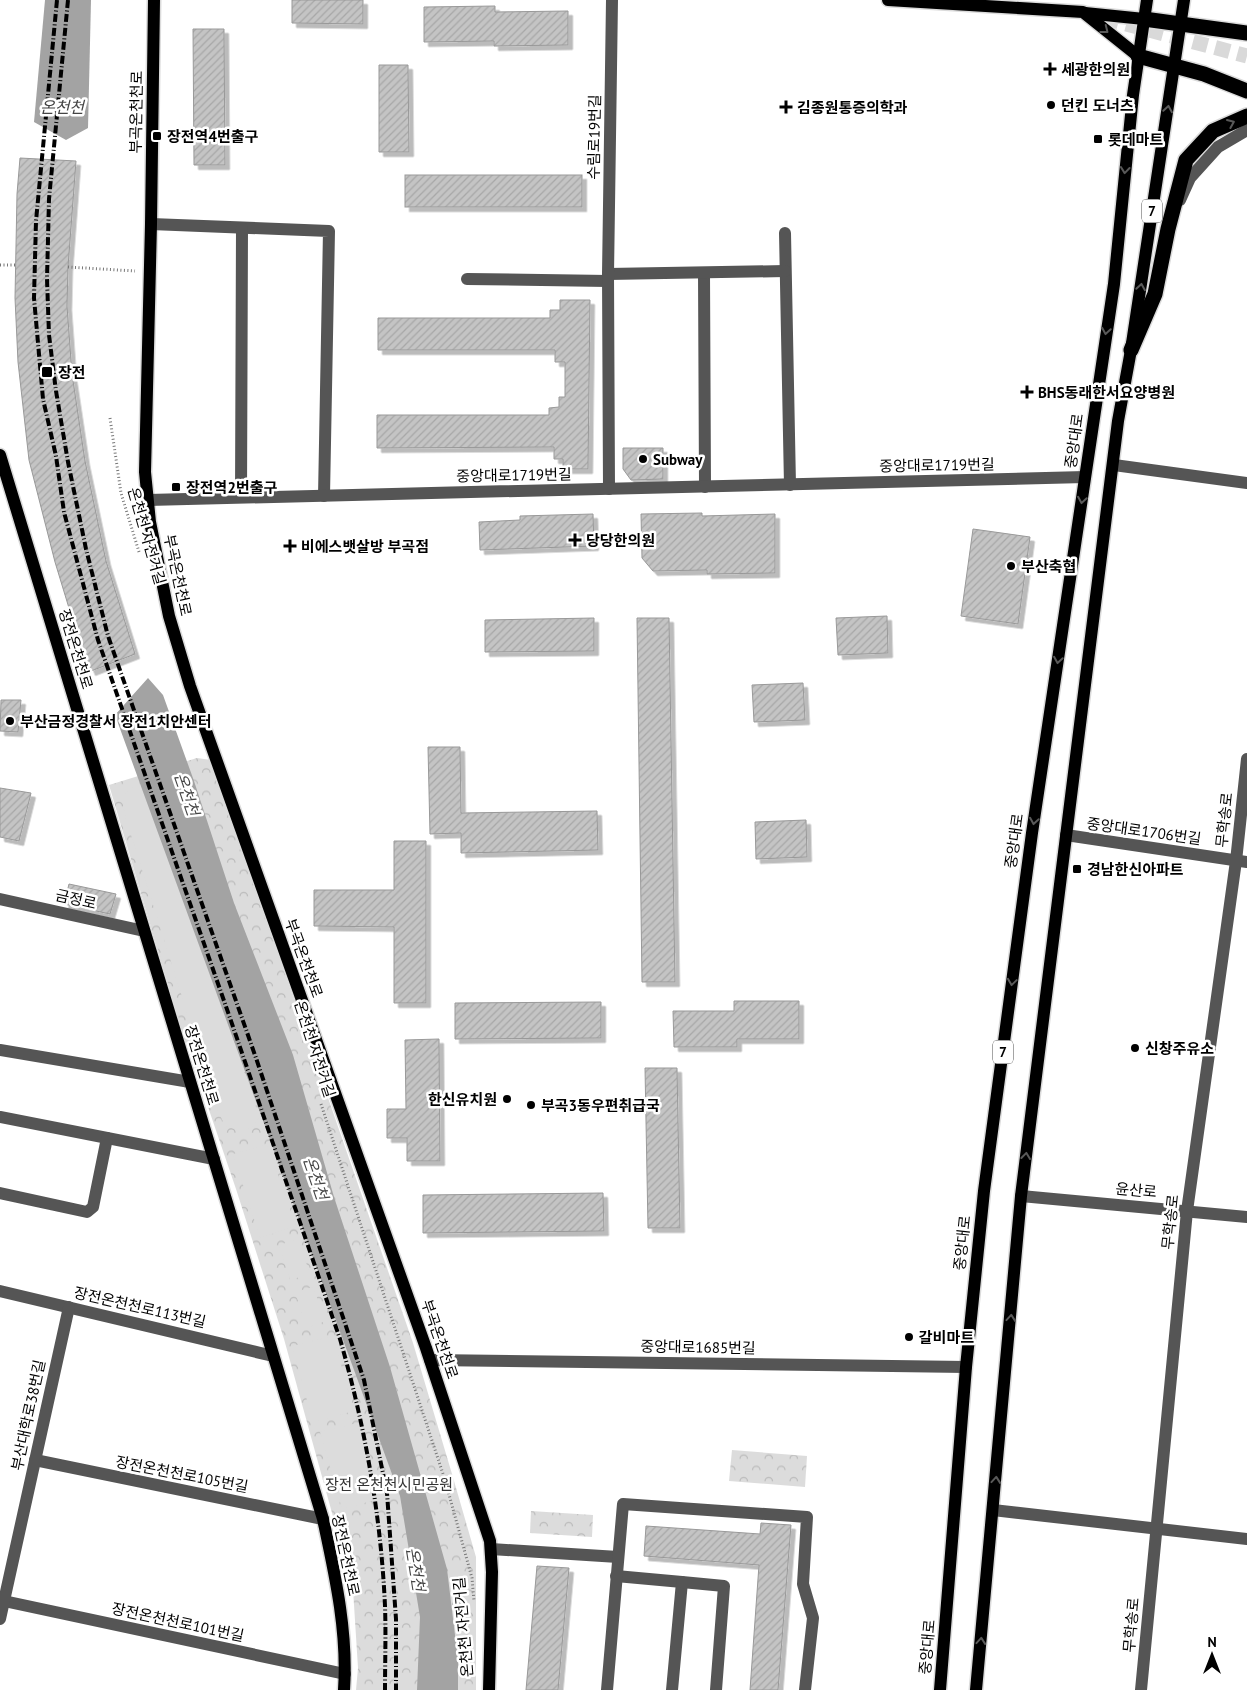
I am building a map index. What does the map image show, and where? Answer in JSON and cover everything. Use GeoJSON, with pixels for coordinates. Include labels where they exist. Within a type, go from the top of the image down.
{"type":"FeatureCollection","features":[{"type":"Feature","properties":{"kind":"highway"},"geometry":{"type":"LineString","coordinates":[[1144,19],[1247,33]]}},
{"type":"Feature","properties":{"kind":"highway"},"geometry":{"type":"LineString","coordinates":[[1138,56],[1204,74],[1247,91]]}},
{"type":"Feature","properties":{"kind":"highway"},"geometry":{"type":"LineString","coordinates":[[1131,350],[1155,294],[1168,229],[1186,160],[1213,131],[1247,116]]}},
{"type":"Feature","properties":{"kind":"main road","name":"부곡온천천로"},"geometry":{"type":"LineString","coordinates":[[154,0],[145,472],[150,522],[169,616],[190,686],[430,1360],[480,1508],[491,1549],[489,1690]]}},
{"type":"Feature","properties":{"kind":"main road"},"geometry":{"type":"LineString","coordinates":[[888,0],[1083,12],[1138,56]]}},
{"type":"Feature","properties":{"kind":"main road"},"geometry":{"type":"LineString","coordinates":[[1002,0],[1144,19]]}},
{"type":"Feature","properties":{"kind":"main road","name":"중앙대로"},"geometry":{"type":"LineString","coordinates":[[940,1690],[966,1367],[984,1190],[1032,833],[1114,284],[1138,56],[1147,0]]}},
{"type":"Feature","properties":{"kind":"main road","name":"7"},"geometry":{"type":"LineString","coordinates":[[976,1690],[1021,1196],[1118,421],[1131,350],[1184,0]]}},
{"type":"Feature","properties":{"kind":"main road","name":"장전온천천로"},"geometry":{"type":"LineString","coordinates":[[0,455],[323,1519],[339,1592],[344,1630],[344,1690]]}},
{"type":"Feature","properties":{"kind":"street","name":"수림로19번길"},"geometry":{"type":"LineString","coordinates":[[609,489],[608,278],[612,0]]}},
{"type":"Feature","properties":{"kind":"street"},"geometry":{"type":"LineString","coordinates":[[1168,229],[1190,178],[1218,147],[1247,130]]}},
{"type":"Feature","properties":{"kind":"street"},"geometry":{"type":"LineString","coordinates":[[151,224],[329,231],[324,496]]}},
{"type":"Feature","properties":{"kind":"street"},"geometry":{"type":"LineString","coordinates":[[241,498],[242,228]]}},
{"type":"Feature","properties":{"kind":"street"},"geometry":{"type":"LineString","coordinates":[[784,233],[790,485]]}},
{"type":"Feature","properties":{"kind":"street"},"geometry":{"type":"LineString","coordinates":[[467,279],[608,278],[785,271]]}},
{"type":"Feature","properties":{"kind":"street"},"geometry":{"type":"LineString","coordinates":[[704,273],[705,487]]}},
{"type":"Feature","properties":{"kind":"street"},"geometry":{"type":"LineString","coordinates":[[1114,465],[1247,483]]}},
{"type":"Feature","properties":{"kind":"street","name":"중앙대로1719번길"},"geometry":{"type":"LineString","coordinates":[[148,500],[1085,477]]}},
{"type":"Feature","properties":{"kind":"street","name":"무학송로"},"geometry":{"type":"LineString","coordinates":[[1142,1690],[1187,1211],[1241,862],[1247,759]]}},
{"type":"Feature","properties":{"kind":"street","name":"중앙대로1706번길"},"geometry":{"type":"LineString","coordinates":[[1066,835],[1241,862]]}},
{"type":"Feature","properties":{"kind":"street","name":"금정로"},"geometry":{"type":"LineString","coordinates":[[0,899],[144,931]]}},
{"type":"Feature","properties":{"kind":"street"},"geometry":{"type":"LineString","coordinates":[[0,1050],[190,1082]]}},
{"type":"Feature","properties":{"kind":"street"},"geometry":{"type":"LineString","coordinates":[[0,1117],[214,1160]]}},
{"type":"Feature","properties":{"kind":"street"},"geometry":{"type":"LineString","coordinates":[[0,1194],[87,1212],[93,1207],[107,1138]]}},
{"type":"Feature","properties":{"kind":"street","name":"윤산로"},"geometry":{"type":"LineString","coordinates":[[1021,1196],[1247,1217]]}},
{"type":"Feature","properties":{"kind":"street","name":"장전온천천로113번길"},"geometry":{"type":"LineString","coordinates":[[0,1291],[273,1356]]}},
{"type":"Feature","properties":{"kind":"street","name":"부산대학로38번길"},"geometry":{"type":"LineString","coordinates":[[0,1619],[69,1307]]}},
{"type":"Feature","properties":{"kind":"street","name":"중앙대로1685번길"},"geometry":{"type":"LineString","coordinates":[[430,1360],[966,1367]]}},
{"type":"Feature","properties":{"kind":"street","name":"장전온천천로105번길"},"geometry":{"type":"LineString","coordinates":[[35,1460],[323,1519]]}},
{"type":"Feature","properties":{"kind":"street"},"geometry":{"type":"LineString","coordinates":[[607,1690],[623,1504],[806,1517],[803,1584],[813,1618],[805,1690]]}},
{"type":"Feature","properties":{"kind":"street"},"geometry":{"type":"LineString","coordinates":[[993,1510],[1247,1539]]}},
{"type":"Feature","properties":{"kind":"street"},"geometry":{"type":"LineString","coordinates":[[491,1549],[618,1557]]}},
{"type":"Feature","properties":{"kind":"street"},"geometry":{"type":"LineString","coordinates":[[616,1576],[724,1586],[716,1690]]}},
{"type":"Feature","properties":{"kind":"street"},"geometry":{"type":"LineString","coordinates":[[672,1690],[682,1582]]}},
{"type":"Feature","properties":{"kind":"street","name":"장전온천천로101번길"},"geometry":{"type":"LineString","coordinates":[[4,1601],[345,1674]]}},
{"type":"Feature","properties":{"kind":"path"},"geometry":{"type":"LineString","coordinates":[[0,265],[16,265]]}},
{"type":"Feature","properties":{"kind":"path"},"geometry":{"type":"LineString","coordinates":[[68,267],[140,271]]}},
{"type":"Feature","properties":{"kind":"path","name":"온천천 자전거길"},"geometry":{"type":"LineString","coordinates":[[110,418],[121,493],[141,559]]}},
{"type":"Feature","properties":{"kind":"path","name":"온천천 자전거길"},"geometry":{"type":"LineString","coordinates":[[320,1100],[445,1480],[472,1578],[475,1608]]}},
{"type":"Feature","properties":{"kind":"green space","name":"장전 온천천시민공원"},"geometry":{"type":"Polygon","coordinates":[[[197,758],[211,760],[413,1343],[476,1557],[476,1690],[356,1690],[358,1668],[353,1589],[284,1339],[236,1189],[179,1022],[109,785],[197,758]]]}},
{"type":"Feature","properties":{"kind":"green space"},"geometry":{"type":"Polygon","coordinates":[[[142,784],[207,962],[259,1116],[257,1122],[250,1128],[241,1130],[225,1126],[218,1111],[127,822],[124,798],[133,787],[142,784]]]}},
{"type":"Feature","properties":{"kind":"green space"},"geometry":{"type":"Polygon","coordinates":[[[267,1144],[296,1226],[260,1238],[233,1154],[267,1144]]]}},
{"type":"Feature","properties":{"kind":"green space"},"geometry":{"type":"Polygon","coordinates":[[[298,1239],[310,1274],[290,1280],[279,1245],[298,1239]]]}},
{"type":"Feature","properties":{"kind":"green space"},"geometry":{"type":"Polygon","coordinates":[[[313,1287],[326,1321],[307,1328],[295,1292],[313,1287]]]}},
{"type":"Feature","properties":{"kind":"green space"},"geometry":{"type":"Polygon","coordinates":[[[333,1336],[354,1411],[313,1422],[292,1346],[333,1336]]]}},
{"type":"Feature","properties":{"kind":"green space"},"geometry":{"type":"Polygon","coordinates":[[[357,1423],[379,1499],[342,1509],[320,1432],[357,1423]]]}},
{"type":"Feature","properties":{"kind":"green space"},"geometry":{"type":"Polygon","coordinates":[[[732,1450],[807,1456],[805,1487],[729,1481],[732,1450]]]}},
{"type":"Feature","properties":{"kind":"green space"},"geometry":{"type":"Polygon","coordinates":[[[531,1511],[593,1515],[592,1537],[530,1533],[531,1511]]]}},
{"type":"Feature","properties":{"kind":"water","name":"온천천"},"geometry":{"type":"Polygon","coordinates":[[[45,0],[91,0],[88,128],[66,140],[34,122],[45,0]]]}},
{"type":"Feature","properties":{"kind":"water","name":"온천천"},"geometry":{"type":"Polygon","coordinates":[[[148,678],[163,695],[194,781],[234,903],[293,1055],[334,1197],[390,1367],[447,1569],[458,1660],[458,1690],[417,1690],[420,1617],[400,1496],[115,715],[148,678]]]}},
{"type":"Feature","properties":{"kind":"building"},"geometry":{"type":"Polygon","coordinates":[[[292,0],[363,0],[363,24],[292,23],[292,0]]]}},
{"type":"Feature","properties":{"kind":"building"},"geometry":{"type":"Polygon","coordinates":[[[495,6],[495,12],[568,11],[568,45],[494,46],[494,41],[424,42],[424,7],[495,6]]]}},
{"type":"Feature","properties":{"kind":"building"},"geometry":{"type":"Polygon","coordinates":[[[193,29],[224,29],[225,165],[194,165],[193,29]]]}},
{"type":"Feature","properties":{"kind":"building"},"geometry":{"type":"Polygon","coordinates":[[[379,65],[408,65],[409,152],[379,152],[379,65]]]}},
{"type":"Feature","properties":{"kind":"building"},"geometry":{"type":"Polygon","coordinates":[[[20,158],[76,161],[67,306],[72,374],[85,461],[106,561],[135,654],[91,671],[79,641],[55,562],[29,460],[18,362],[15,298],[17,194],[20,158]]]}},
{"type":"Feature","properties":{"kind":"building"},"geometry":{"type":"Polygon","coordinates":[[[405,175],[582,175],[582,207],[405,207],[405,175]]]}},
{"type":"Feature","properties":{"kind":"building"},"geometry":{"type":"Polygon","coordinates":[[[560,300],[590,300],[588,469],[563,469],[563,459],[554,459],[554,447],[377,448],[377,415],[549,415],[549,408],[559,407],[559,397],[565,397],[565,362],[555,362],[555,350],[378,350],[378,318],[550,318],[550,310],[560,310],[560,300]]]}},
{"type":"Feature","properties":{"kind":"building","name":"Subway"},"geometry":{"type":"Polygon","coordinates":[[[623,448],[663,448],[663,479],[631,480],[623,469],[623,448]]]}},
{"type":"Feature","properties":{"kind":"building"},"geometry":{"type":"Polygon","coordinates":[[[702,513],[702,516],[775,514],[775,573],[707,574],[707,570],[653,571],[642,558],[641,514],[702,513]]]}},
{"type":"Feature","properties":{"kind":"building"},"geometry":{"type":"Polygon","coordinates":[[[593,514],[594,546],[480,550],[479,522],[520,520],[520,516],[593,514]]]}},
{"type":"Feature","properties":{"kind":"building"},"geometry":{"type":"Polygon","coordinates":[[[973,529],[1030,537],[1018,624],[961,616],[973,529]]]}},
{"type":"Feature","properties":{"kind":"building"},"geometry":{"type":"Polygon","coordinates":[[[887,616],[888,653],[838,655],[836,618],[887,616]]]}},
{"type":"Feature","properties":{"kind":"building"},"geometry":{"type":"Polygon","coordinates":[[[594,618],[594,651],[485,652],[485,620],[594,618]]]}},
{"type":"Feature","properties":{"kind":"building"},"geometry":{"type":"Polygon","coordinates":[[[637,618],[669,618],[675,982],[642,982],[637,618]]]}},
{"type":"Feature","properties":{"kind":"building"},"geometry":{"type":"Polygon","coordinates":[[[803,683],[805,720],[754,722],[752,685],[803,683]]]}},
{"type":"Feature","properties":{"kind":"building","name":"부산금정경찰서 장전1치안센터"},"geometry":{"type":"Polygon","coordinates":[[[1,700],[21,700],[18,732],[0,731],[1,700]]]}},
{"type":"Feature","properties":{"kind":"building"},"geometry":{"type":"Polygon","coordinates":[[[428,747],[460,747],[461,813],[597,811],[598,850],[461,853],[461,833],[430,834],[428,747]]]}},
{"type":"Feature","properties":{"kind":"building"},"geometry":{"type":"Polygon","coordinates":[[[0,788],[31,793],[19,841],[0,837],[0,788]]]}},
{"type":"Feature","properties":{"kind":"building"},"geometry":{"type":"Polygon","coordinates":[[[806,820],[807,857],[756,859],[755,822],[806,820]]]}},
{"type":"Feature","properties":{"kind":"building"},"geometry":{"type":"Polygon","coordinates":[[[394,841],[426,841],[426,1003],[394,1003],[394,927],[314,926],[314,890],[394,890],[394,841]]]}},
{"type":"Feature","properties":{"kind":"building"},"geometry":{"type":"Polygon","coordinates":[[[69,884],[116,894],[110,914],[64,904],[69,884]]]}},
{"type":"Feature","properties":{"kind":"building"},"geometry":{"type":"Polygon","coordinates":[[[734,1001],[799,1001],[799,1039],[737,1039],[737,1047],[674,1047],[673,1011],[734,1011],[734,1001]]]}},
{"type":"Feature","properties":{"kind":"building"},"geometry":{"type":"Polygon","coordinates":[[[601,1002],[601,1038],[455,1039],[455,1003],[601,1002]]]}},
{"type":"Feature","properties":{"kind":"building"},"geometry":{"type":"Polygon","coordinates":[[[439,1039],[440,1161],[407,1161],[407,1138],[387,1138],[387,1109],[406,1109],[405,1040],[439,1039]]]}},
{"type":"Feature","properties":{"kind":"building"},"geometry":{"type":"Polygon","coordinates":[[[645,1068],[677,1068],[680,1228],[648,1228],[645,1068]]]}},
{"type":"Feature","properties":{"kind":"building"},"geometry":{"type":"Polygon","coordinates":[[[603,1193],[604,1231],[423,1233],[423,1195],[603,1193]]]}},
{"type":"Feature","properties":{"kind":"building"},"geometry":{"type":"Polygon","coordinates":[[[761,1523],[791,1525],[778,1690],[750,1690],[759,1565],[644,1556],[646,1526],[760,1534],[761,1523]]]}},
{"type":"Feature","properties":{"kind":"building"},"geometry":{"type":"Polygon","coordinates":[[[537,1566],[569,1568],[558,1690],[526,1690],[537,1566]]]}},
{"type":"Feature","properties":{"kind":"tunnel"},"geometry":{"type":"LineString","coordinates":[[996,0],[1019,3]]}},
{"type":"Feature","properties":{"kind":"tunnel"},"geometry":{"type":"LineString","coordinates":[[1104,18],[1247,56]]}},
{"type":"Feature","properties":{"kind":"railway"},"geometry":{"type":"LineString","coordinates":[[57,0],[36,221],[34,298],[43,399],[56,456],[64,512],[98,640],[230,1018],[340,1339],[349,1372],[364,1438],[380,1539],[385,1606],[385,1690]]}},
{"type":"Feature","properties":{"kind":"railway"},"geometry":{"type":"LineString","coordinates":[[68,0],[49,199],[47,279],[49,335],[68,462],[86,549],[108,636],[256,1058],[364,1380],[387,1493],[396,1619],[396,1690]]}},
{"type":"Feature","properties":{"kind":"place","name":"세광한의원"},"geometry":{"type":"Point","coordinates":[1050,69]}},
{"type":"Feature","properties":{"kind":"place","name":"던킨 도너츠"},"geometry":{"type":"Point","coordinates":[1051,105]}},
{"type":"Feature","properties":{"kind":"place","name":"김종원통증의학과"},"geometry":{"type":"Point","coordinates":[786,107]}},
{"type":"Feature","properties":{"kind":"place","name":"장전역4번출구"},"geometry":{"type":"Point","coordinates":[157,136]}},
{"type":"Feature","properties":{"kind":"place","name":"롯데마트"},"geometry":{"type":"Point","coordinates":[1098,139]}},
{"type":"Feature","properties":{"kind":"place","name":"장전"},"geometry":{"type":"Point","coordinates":[47,372]}},
{"type":"Feature","properties":{"kind":"place","name":"BHS동래한서요양병원"},"geometry":{"type":"Point","coordinates":[1027,392]}},
{"type":"Feature","properties":{"kind":"place","name":"Subway"},"geometry":{"type":"Point","coordinates":[643,459]}},
{"type":"Feature","properties":{"kind":"place","name":"장전역2번출구"},"geometry":{"type":"Point","coordinates":[176,487]}},
{"type":"Feature","properties":{"kind":"place","name":"당당한의원"},"geometry":{"type":"Point","coordinates":[575,540]}},
{"type":"Feature","properties":{"kind":"place","name":"비에스뱃살방 부곡점"},"geometry":{"type":"Point","coordinates":[290,546]}},
{"type":"Feature","properties":{"kind":"place","name":"부산축협"},"geometry":{"type":"Point","coordinates":[1011,566]}},
{"type":"Feature","properties":{"kind":"place","name":"부산금정경찰서 장전1치안센터"},"geometry":{"type":"Point","coordinates":[10,721]}},
{"type":"Feature","properties":{"kind":"place","name":"경남한신아파트"},"geometry":{"type":"Point","coordinates":[1077,869]}},
{"type":"Feature","properties":{"kind":"place","name":"신창주유소"},"geometry":{"type":"Point","coordinates":[1135,1048]}},
{"type":"Feature","properties":{"kind":"place","name":"한신유치원"},"geometry":{"type":"Point","coordinates":[507,1099]}},
{"type":"Feature","properties":{"kind":"place","name":"부곡3동우편취급국"},"geometry":{"type":"Point","coordinates":[531,1105]}},
{"type":"Feature","properties":{"kind":"place","name":"갈비마트"},"geometry":{"type":"Point","coordinates":[909,1337]}}]}
